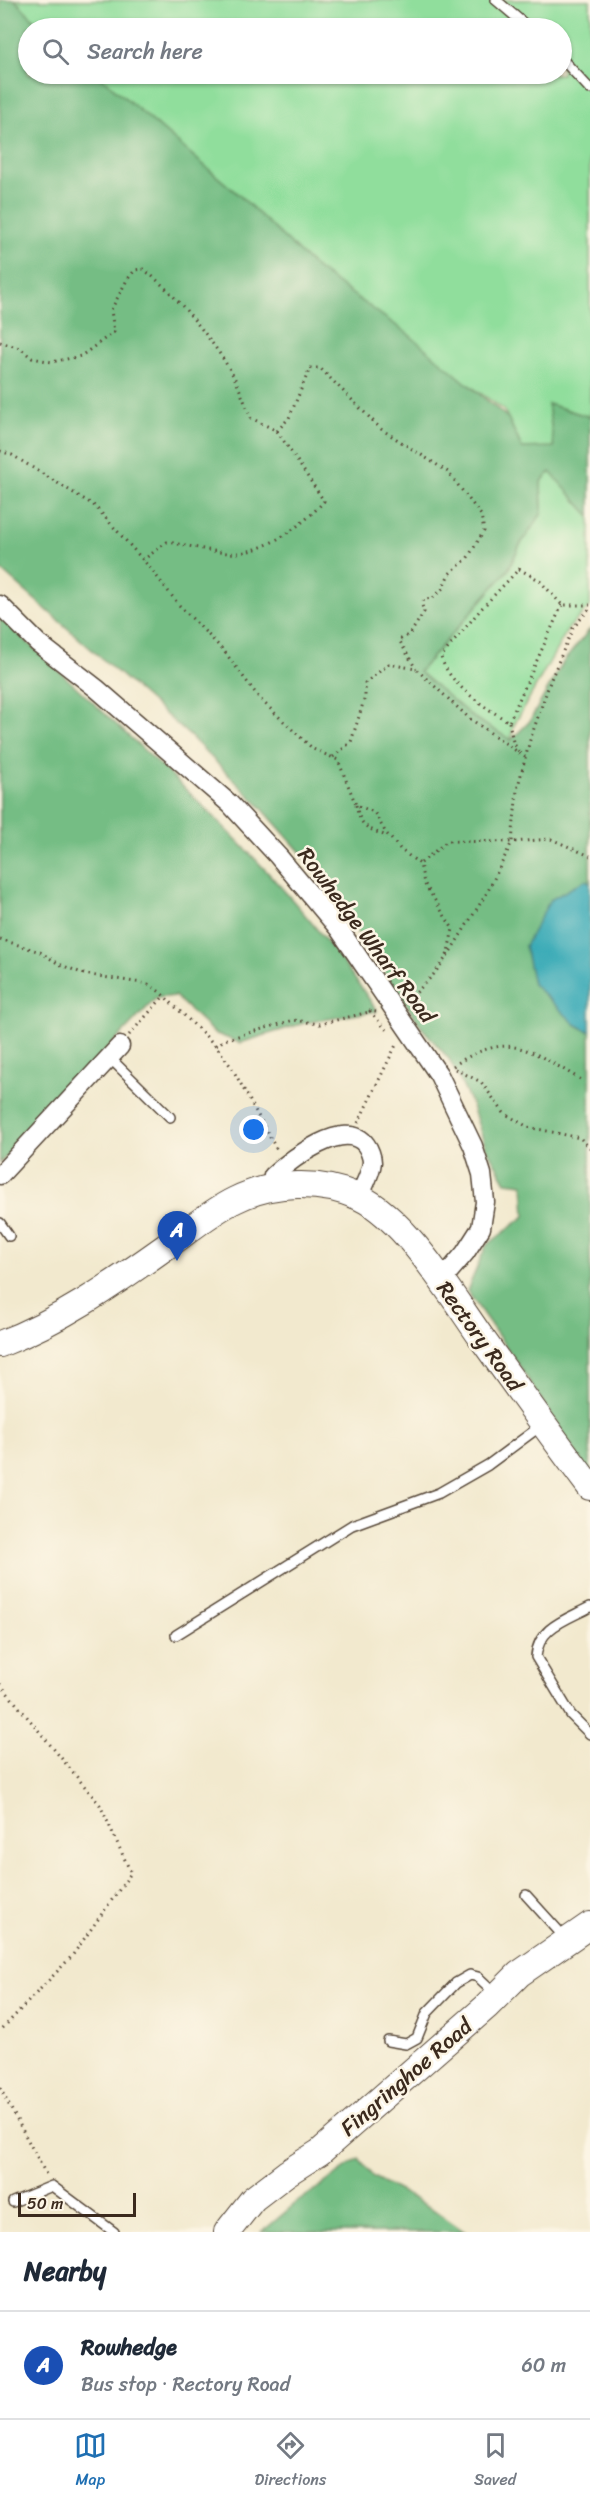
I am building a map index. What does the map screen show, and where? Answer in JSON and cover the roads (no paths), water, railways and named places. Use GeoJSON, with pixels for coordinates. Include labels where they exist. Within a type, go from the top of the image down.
{"type":"FeatureCollection","features":[{"type":"Feature","properties":{"kind":"street","name":"Rowhedge Wharf Road"},"geometry":{"type":"LineString","coordinates":[[0,605],[38,643],[105,695],[230,804],[316,902],[393,1007],[446,1071],[482,1174],[486,1202],[480,1228],[465,1253],[441,1281]]}},
{"type":"Feature","properties":{"kind":"street"},"geometry":{"type":"LineString","coordinates":[[0,1175],[114,1052]]}},
{"type":"Feature","properties":{"kind":"street"},"geometry":{"type":"LineString","coordinates":[[271,1187],[273,1176],[285,1165],[320,1143],[341,1135],[352,1136],[362,1139],[368,1148],[372,1162],[359,1197]]}},
{"type":"Feature","properties":{"kind":"street","name":"Rectory Road"},"geometry":{"type":"LineString","coordinates":[[0,1344],[54,1321],[235,1200],[271,1187],[302,1185],[329,1188],[359,1197],[378,1209],[401,1230],[441,1281],[590,1487]]}},
{"type":"Feature","properties":{"kind":"street","name":"Fingringhoe Road"},"geometry":{"type":"LineString","coordinates":[[227,2232],[253,2199],[320,2152],[519,1974],[590,1925]]}},
{"type":"Feature","properties":{"kind":"lane"},"geometry":{"type":"LineString","coordinates":[[496,0],[517,18]]}},
{"type":"Feature","properties":{"kind":"lane"},"geometry":{"type":"LineString","coordinates":[[572,70],[590,88]]}},
{"type":"Feature","properties":{"kind":"lane"},"geometry":{"type":"LineString","coordinates":[[114,1052],[170,1117]]}},
{"type":"Feature","properties":{"kind":"lane"},"geometry":{"type":"LineString","coordinates":[[0,1223],[9,1236]]}},
{"type":"Feature","properties":{"kind":"lane"},"geometry":{"type":"LineString","coordinates":[[176,1635],[352,1525],[449,1488],[488,1465],[543,1424]]}},
{"type":"Feature","properties":{"kind":"lane"},"geometry":{"type":"LineString","coordinates":[[590,1608],[548,1630],[540,1638],[536,1657],[571,1715],[590,1734]]}},
{"type":"Feature","properties":{"kind":"lane"},"geometry":{"type":"LineString","coordinates":[[526,1894],[567,1941]]}},
{"type":"Feature","properties":{"kind":"lane"},"geometry":{"type":"LineString","coordinates":[[388,2041],[406,2044],[417,2038],[427,2013],[456,1983],[470,1975],[478,1977],[498,1995]]}},
{"type":"Feature","properties":{"kind":"lane"},"geometry":{"type":"LineString","coordinates":[[13,2202],[52,2186],[114,2232]]}},
{"type":"Feature","properties":{"kind":"water"},"geometry":{"type":"Polygon","coordinates":[[[585,880],[590,882],[590,1032],[575,1024],[533,984],[525,946],[550,900],[585,880]]]}},
{"type":"Feature","properties":{"kind":"place","name":"Rowhedge"},"geometry":{"type":"Point","coordinates":[177,1261]}}]}
